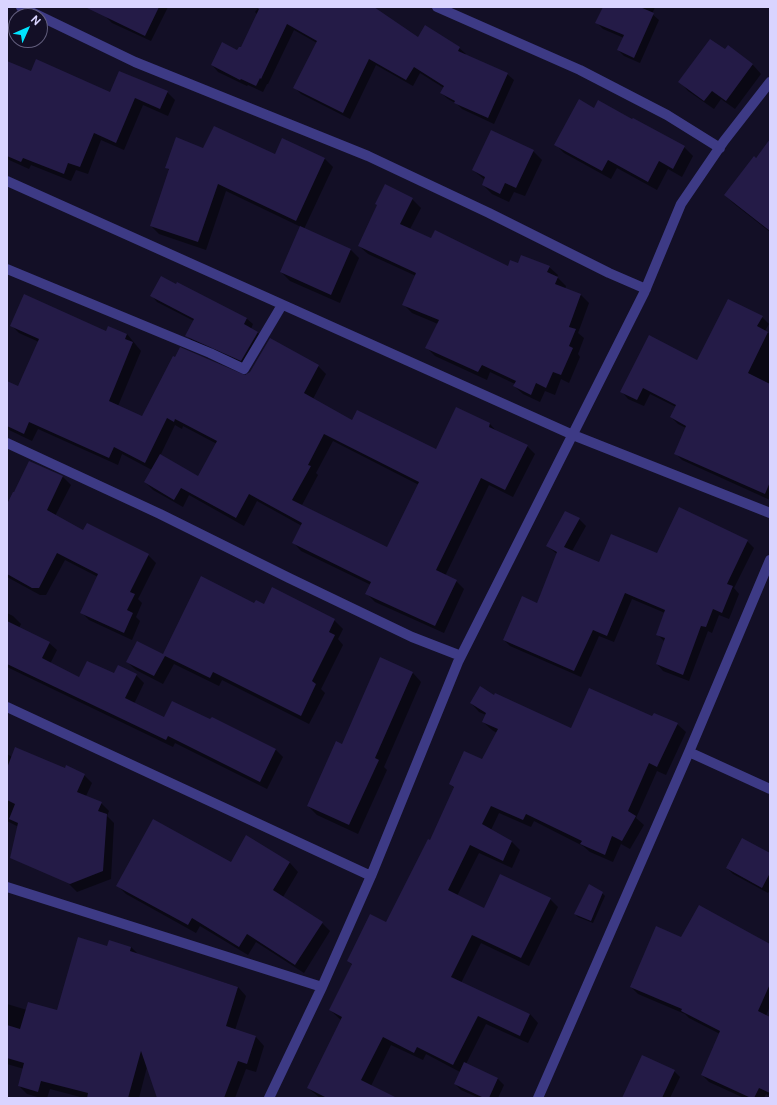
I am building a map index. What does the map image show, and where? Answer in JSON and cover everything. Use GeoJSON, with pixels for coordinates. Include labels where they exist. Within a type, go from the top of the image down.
{"type":"FeatureCollection","features":[{"type":"Feature","properties":{"kind":"street"},"geometry":{"type":"LineString","coordinates":[[22,7],[135,62],[368,156],[489,213],[609,273],[646,289]]}},
{"type":"Feature","properties":{"kind":"street"},"geometry":{"type":"LineString","coordinates":[[437,7],[580,70],[667,115],[720,148]]}},
{"type":"Feature","properties":{"kind":"street"},"geometry":{"type":"LineString","coordinates":[[269,1098],[322,988],[371,876],[461,656],[646,289],[681,204],[720,148],[770,82]]}},
{"type":"Feature","properties":{"kind":"street"},"geometry":{"type":"LineString","coordinates":[[7,181],[573,435],[770,513]]}},
{"type":"Feature","properties":{"kind":"street"},"geometry":{"type":"LineString","coordinates":[[7,269],[210,353],[244,369],[282,305]]}},
{"type":"Feature","properties":{"kind":"street"},"geometry":{"type":"LineString","coordinates":[[7,443],[160,514],[288,578],[405,633],[461,656]]}},
{"type":"Feature","properties":{"kind":"street"},"geometry":{"type":"LineString","coordinates":[[538,1098],[689,752],[770,560]]}},
{"type":"Feature","properties":{"kind":"street"},"geometry":{"type":"LineString","coordinates":[[7,707],[371,876]]}},
{"type":"Feature","properties":{"kind":"street"},"geometry":{"type":"LineString","coordinates":[[689,752],[770,788]]}},
{"type":"Feature","properties":{"kind":"street"},"geometry":{"type":"LineString","coordinates":[[7,887],[322,988]]}},
{"type":"Feature","properties":{"kind":"building"},"geometry":{"type":"Polygon","coordinates":[[[85,7],[159,7],[145,36],[85,7]]]}},
{"type":"Feature","properties":{"kind":"building"},"geometry":{"type":"Polygon","coordinates":[[[256,7],[374,7],[418,37],[425,25],[460,47],[458,51],[508,73],[488,118],[454,103],[455,101],[440,93],[444,86],[414,67],[406,80],[369,59],[343,113],[293,88],[317,41],[287,24],[261,79],[260,78],[256,86],[241,79],[240,80],[211,65],[222,42],[237,50],[241,47],[259,9],[256,7]]]}},
{"type":"Feature","properties":{"kind":"building"},"geometry":{"type":"Polygon","coordinates":[[[603,7],[640,7],[654,13],[634,58],[617,50],[624,35],[595,23],[603,7]]]}},
{"type":"Feature","properties":{"kind":"building"},"geometry":{"type":"Polygon","coordinates":[[[710,39],[725,49],[728,45],[753,64],[726,101],[712,91],[704,101],[678,82],[710,39]]]}},
{"type":"Feature","properties":{"kind":"building"},"geometry":{"type":"Polygon","coordinates":[[[36,59],[110,92],[119,71],[168,91],[160,109],[135,98],[116,143],[94,133],[80,167],[68,163],[64,174],[23,158],[21,162],[7,156],[7,61],[31,71],[36,59]]]}},
{"type":"Feature","properties":{"kind":"building"},"geometry":{"type":"Polygon","coordinates":[[[579,99],[594,108],[598,100],[685,146],[673,169],[659,161],[648,182],[608,160],[602,171],[554,145],[579,99]]]}},
{"type":"Feature","properties":{"kind":"building"},"geometry":{"type":"Polygon","coordinates":[[[214,126],[275,154],[282,138],[325,158],[296,221],[218,184],[198,242],[150,226],[169,169],[165,168],[176,137],[203,148],[214,126]]]}},
{"type":"Feature","properties":{"kind":"building"},"geometry":{"type":"Polygon","coordinates":[[[491,130],[534,150],[516,188],[505,183],[500,194],[482,185],[485,177],[472,170],[491,130]]]}},
{"type":"Feature","properties":{"kind":"building"},"geometry":{"type":"Polygon","coordinates":[[[770,139],[770,231],[724,195],[754,156],[756,158],[770,139]]]}},
{"type":"Feature","properties":{"kind":"building"},"geometry":{"type":"Polygon","coordinates":[[[385,184],[413,198],[400,224],[431,238],[435,230],[508,266],[510,260],[518,263],[521,255],[550,266],[547,272],[558,277],[555,284],[581,294],[569,327],[576,329],[569,346],[573,348],[561,375],[553,372],[546,388],[536,383],[531,395],[513,386],[516,381],[482,365],[478,372],[425,348],[439,320],[402,305],[416,273],[358,246],[385,184]]]}},
{"type":"Feature","properties":{"kind":"building"},"geometry":{"type":"Polygon","coordinates":[[[300,226],[351,249],[331,295],[280,272],[300,226]]]}},
{"type":"Feature","properties":{"kind":"building"},"geometry":{"type":"Polygon","coordinates":[[[161,276],[176,284],[177,282],[247,318],[244,324],[258,332],[241,361],[185,336],[194,319],[150,296],[161,276]]]}},
{"type":"Feature","properties":{"kind":"building"},"geometry":{"type":"Polygon","coordinates":[[[24,294],[106,331],[108,326],[127,334],[125,339],[133,342],[109,401],[142,416],[173,356],[175,357],[180,347],[245,375],[250,372],[270,338],[319,365],[304,393],[352,420],[357,410],[436,449],[456,407],[490,423],[489,427],[528,445],[505,490],[481,478],[436,570],[457,580],[435,626],[365,594],[371,582],[292,543],[302,523],[249,494],[236,518],[181,488],[174,500],[144,482],[160,454],[198,476],[217,441],[175,419],[174,422],[167,418],[145,463],[114,447],[109,458],[29,422],[24,434],[7,426],[7,381],[18,386],[39,339],[10,326],[24,294]],[[324,434],[308,465],[311,466],[292,500],[387,547],[419,482],[324,434]]]}},
{"type":"Feature","properties":{"kind":"building"},"geometry":{"type":"Polygon","coordinates":[[[728,299],[763,316],[757,326],[768,332],[748,373],[770,384],[770,482],[765,494],[674,454],[686,426],[670,417],[676,405],[643,388],[637,400],[620,392],[649,335],[697,360],[728,299]]]}},
{"type":"Feature","properties":{"kind":"building"},"geometry":{"type":"Polygon","coordinates":[[[29,461],[63,476],[47,510],[83,530],[87,523],[149,554],[130,592],[135,594],[127,610],[133,613],[124,633],[80,613],[98,574],[57,553],[39,588],[32,588],[7,574],[7,504],[29,461]]]}},
{"type":"Feature","properties":{"kind":"building"},"geometry":{"type":"Polygon","coordinates":[[[679,507],[748,540],[727,584],[733,586],[722,613],[713,609],[706,627],[701,626],[683,675],[656,664],[665,638],[656,635],[665,610],[625,593],[607,636],[593,630],[574,671],[503,640],[522,596],[537,603],[557,552],[546,546],[565,511],[580,518],[564,547],[599,562],[611,534],[657,553],[679,507]]]}},
{"type":"Feature","properties":{"kind":"building"},"geometry":{"type":"Polygon","coordinates":[[[201,576],[254,603],[256,600],[264,604],[272,587],[335,619],[329,632],[335,635],[312,681],[316,684],[301,716],[213,672],[210,678],[165,656],[154,676],[126,662],[137,641],[163,654],[201,576]]]}},
{"type":"Feature","properties":{"kind":"building"},"geometry":{"type":"Polygon","coordinates":[[[7,621],[50,642],[42,658],[79,677],[87,661],[114,673],[118,665],[137,674],[125,698],[164,717],[172,701],[210,719],[212,717],[276,749],[260,782],[168,736],[166,740],[7,664],[7,621]]]}},
{"type":"Feature","properties":{"kind":"building"},"geometry":{"type":"Polygon","coordinates":[[[380,657],[413,672],[375,758],[379,760],[349,825],[307,806],[336,741],[342,744],[380,657]]]}},
{"type":"Feature","properties":{"kind":"building"},"geometry":{"type":"Polygon","coordinates":[[[480,686],[494,695],[495,693],[571,728],[589,688],[652,716],[654,713],[678,723],[657,767],[649,763],[628,811],[636,816],[622,841],[612,836],[605,855],[580,844],[582,841],[526,814],[523,820],[491,806],[482,824],[512,841],[503,861],[470,845],[448,890],[484,908],[500,874],[551,898],[521,958],[472,935],[451,977],[530,1014],[520,1036],[478,1016],[453,1065],[417,1047],[414,1053],[383,1037],[361,1080],[397,1098],[327,1098],[307,1088],[342,1017],[329,1010],[352,964],[347,961],[370,914],[386,922],[428,839],[430,840],[454,787],[449,784],[464,751],[482,759],[498,729],[482,722],[486,713],[470,703],[480,686]]]}},
{"type":"Feature","properties":{"kind":"building"},"geometry":{"type":"Polygon","coordinates":[[[15,747],[65,768],[66,765],[85,774],[77,792],[102,802],[98,811],[107,814],[103,871],[70,884],[10,858],[18,823],[9,819],[15,804],[7,800],[7,768],[15,747]]]}},
{"type":"Feature","properties":{"kind":"building"},"geometry":{"type":"Polygon","coordinates":[[[153,819],[231,862],[246,835],[290,862],[273,890],[323,922],[295,965],[247,934],[239,947],[192,918],[188,925],[116,886],[153,819]]]}},
{"type":"Feature","properties":{"kind":"building"},"geometry":{"type":"Polygon","coordinates":[[[742,838],[770,853],[770,873],[762,888],[726,868],[742,838]]]}},
{"type":"Feature","properties":{"kind":"building"},"geometry":{"type":"Polygon","coordinates":[[[589,884],[603,892],[591,921],[574,914],[589,884]]]}},
{"type":"Feature","properties":{"kind":"building"},"geometry":{"type":"Polygon","coordinates":[[[699,905],[770,944],[770,984],[758,1011],[770,1017],[770,1093],[759,1088],[754,1098],[751,1098],[701,1075],[720,1031],[681,1011],[682,1009],[630,987],[656,926],[681,937],[699,905]]]}},
{"type":"Feature","properties":{"kind":"building"},"geometry":{"type":"Polygon","coordinates":[[[78,937],[107,946],[109,940],[131,947],[130,951],[238,987],[226,1026],[256,1036],[247,1064],[238,1061],[224,1098],[157,1098],[141,1051],[128,1098],[87,1098],[88,1093],[41,1081],[38,1092],[18,1086],[24,1063],[7,1058],[7,1025],[20,1029],[28,1002],[57,1010],[78,937]]]}},
{"type":"Feature","properties":{"kind":"building"},"geometry":{"type":"Polygon","coordinates":[[[642,1055],[675,1070],[662,1098],[622,1098],[642,1055]]]}},
{"type":"Feature","properties":{"kind":"building"},"geometry":{"type":"Polygon","coordinates":[[[464,1062],[498,1078],[489,1098],[484,1098],[454,1084],[464,1062]]]}}]}
